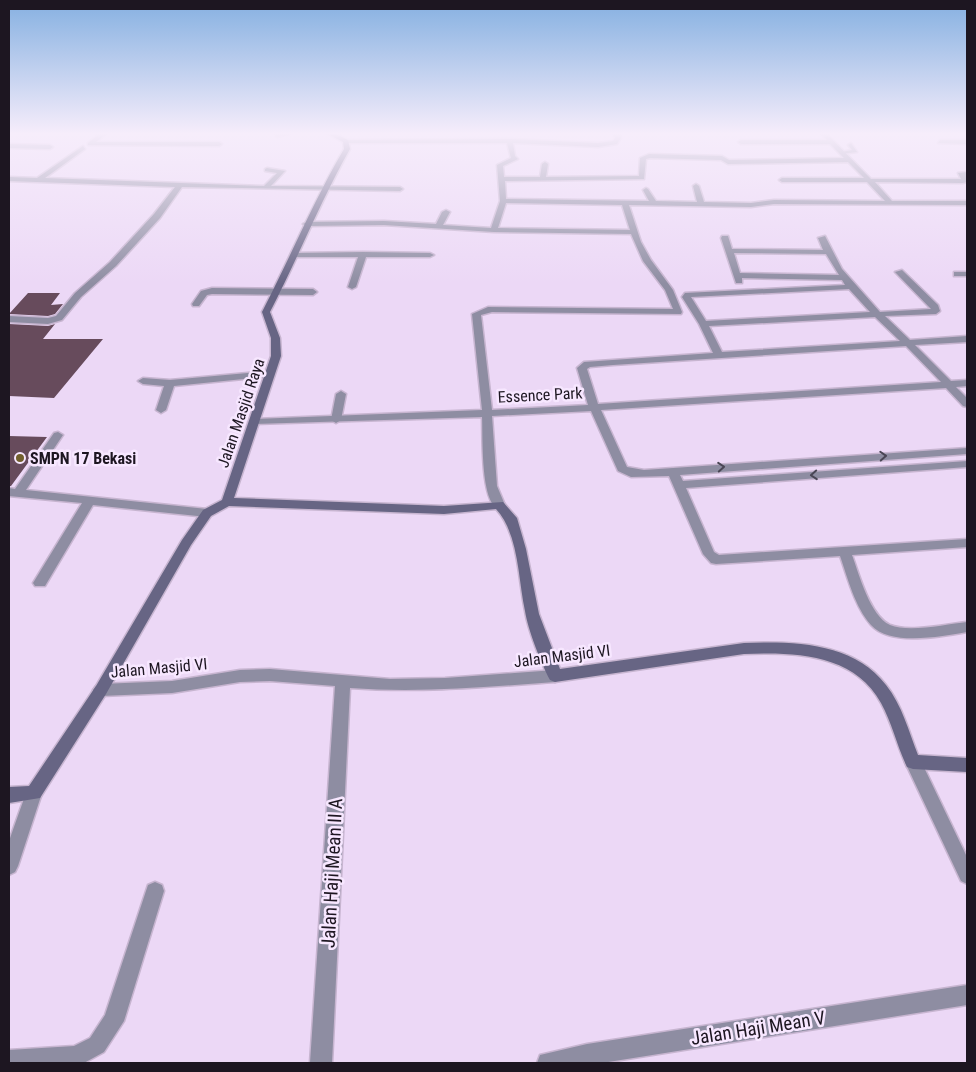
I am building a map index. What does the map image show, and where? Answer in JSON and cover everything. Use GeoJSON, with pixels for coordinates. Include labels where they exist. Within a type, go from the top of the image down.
{"type":"FeatureCollection","features":[{"type":"Feature","properties":{"kind":"street"},"geometry":{"type":"LineString","coordinates":[[133,184],[400,189]]}},
{"type":"Feature","properties":{"kind":"street"},"geometry":{"type":"LineString","coordinates":[[266,188],[270,184]]}},
{"type":"Feature","properties":{"kind":"street","name":"Jalan Masjid Raya"},"geometry":{"type":"LineString","coordinates":[[227,502],[276,356],[278,338],[268,320],[266,312],[295,255],[307,224],[327,184]]}},
{"type":"Feature","properties":{"kind":"street"},"geometry":{"type":"LineString","coordinates":[[494,230],[503,201],[503,184]]}},
{"type":"Feature","properties":{"kind":"street"},"geometry":{"type":"LineString","coordinates":[[873,184],[891,203]]}},
{"type":"Feature","properties":{"kind":"street"},"geometry":{"type":"LineString","coordinates":[[9,319],[48,321],[59,318],[78,295],[113,264],[180,186]]}},
{"type":"Feature","properties":{"kind":"street"},"geometry":{"type":"LineString","coordinates":[[696,186],[701,204]]}},
{"type":"Feature","properties":{"kind":"street"},"geometry":{"type":"LineString","coordinates":[[646,190],[652,202]]}},
{"type":"Feature","properties":{"kind":"street"},"geometry":{"type":"LineString","coordinates":[[503,201],[752,205],[774,202],[967,203]]}},
{"type":"Feature","properties":{"kind":"street"},"geometry":{"type":"LineString","coordinates":[[555,676],[532,614],[520,549],[511,518],[499,505],[492,486],[487,412],[476,314],[478,312],[508,309],[678,312],[668,290],[647,261],[634,232],[625,203]]}},
{"type":"Feature","properties":{"kind":"street"},"geometry":{"type":"LineString","coordinates":[[439,226],[446,212]]}},
{"type":"Feature","properties":{"kind":"street"},"geometry":{"type":"LineString","coordinates":[[307,224],[384,223],[494,230],[634,232]]}},
{"type":"Feature","properties":{"kind":"street"},"geometry":{"type":"LineString","coordinates":[[725,238],[741,291]]}},
{"type":"Feature","properties":{"kind":"street"},"geometry":{"type":"LineString","coordinates":[[822,238],[827,252],[849,287],[908,343],[967,404]]}},
{"type":"Feature","properties":{"kind":"street"},"geometry":{"type":"LineString","coordinates":[[729,251],[827,252]]}},
{"type":"Feature","properties":{"kind":"street"},"geometry":{"type":"LineString","coordinates":[[352,287],[363,254]]}},
{"type":"Feature","properties":{"kind":"street"},"geometry":{"type":"LineString","coordinates":[[295,255],[430,255]]}},
{"type":"Feature","properties":{"kind":"street"},"geometry":{"type":"LineString","coordinates":[[703,324],[936,310],[899,272]]}},
{"type":"Feature","properties":{"kind":"street"},"geometry":{"type":"LineString","coordinates":[[957,274],[967,274]]}},
{"type":"Feature","properties":{"kind":"street"},"geometry":{"type":"LineString","coordinates":[[737,275],[844,278]]}},
{"type":"Feature","properties":{"kind":"street"},"geometry":{"type":"LineString","coordinates":[[719,356],[703,324],[686,297],[688,295],[849,287]]}},
{"type":"Feature","properties":{"kind":"street"},"geometry":{"type":"LineString","coordinates":[[196,304],[204,293],[208,291],[313,292]]}},
{"type":"Feature","properties":{"kind":"street"},"geometry":{"type":"LineString","coordinates":[[967,339],[584,365],[582,368],[594,408],[622,469],[631,472],[644,474],[967,450]]}},
{"type":"Feature","properties":{"kind":"street"},"geometry":{"type":"LineString","coordinates":[[143,381],[170,383],[271,374]]}},
{"type":"Feature","properties":{"kind":"street"},"geometry":{"type":"LineString","coordinates":[[161,410],[170,383]]}},
{"type":"Feature","properties":{"kind":"street"},"geometry":{"type":"LineString","coordinates":[[952,388],[967,383]]}},
{"type":"Feature","properties":{"kind":"street"},"geometry":{"type":"LineString","coordinates":[[952,388],[967,392]]}},
{"type":"Feature","properties":{"kind":"street","name":"Essence Park"},"geometry":{"type":"LineString","coordinates":[[255,422],[594,408],[952,388]]}},
{"type":"Feature","properties":{"kind":"street"},"geometry":{"type":"LineString","coordinates":[[13,492],[58,435]]}},
{"type":"Feature","properties":{"kind":"street"},"geometry":{"type":"LineString","coordinates":[[679,485],[967,464]]}},
{"type":"Feature","properties":{"kind":"street"},"geometry":{"type":"LineString","coordinates":[[673,471],[709,554],[716,560],[845,553],[967,543]]}},
{"type":"Feature","properties":{"kind":"street"},"geometry":{"type":"LineString","coordinates":[[13,492],[207,513]]}},
{"type":"Feature","properties":{"kind":"street"},"geometry":{"type":"LineString","coordinates":[[40,582],[89,500]]}},
{"type":"Feature","properties":{"kind":"street"},"geometry":{"type":"LineString","coordinates":[[9,866],[34,793],[101,690],[186,543],[207,513],[227,502],[444,510],[499,505]]}},
{"type":"Feature","properties":{"kind":"street"},"geometry":{"type":"LineString","coordinates":[[845,553],[860,592],[877,623],[884,629],[906,633],[967,628]]}},
{"type":"Feature","properties":{"kind":"street","name":"Jalan Masjid VI"},"geometry":{"type":"LineString","coordinates":[[101,690],[172,687],[248,676],[270,675],[343,682],[445,684],[555,676],[712,652],[771,648],[803,649],[828,654],[852,665],[876,684],[890,706],[913,762]]}},
{"type":"Feature","properties":{"kind":"street","name":"Jalan Haji Mean II A"},"geometry":{"type":"LineString","coordinates":[[321,1063],[343,682]]}},
{"type":"Feature","properties":{"kind":"street"},"geometry":{"type":"LineString","coordinates":[[967,765],[913,762],[967,875]]}},
{"type":"Feature","properties":{"kind":"street"},"geometry":{"type":"LineString","coordinates":[[9,795],[34,793]]}},
{"type":"Feature","properties":{"kind":"street"},"geometry":{"type":"LineString","coordinates":[[9,1061],[76,1056],[97,1045],[114,1021],[156,892]]}},
{"type":"Feature","properties":{"kind":"street","name":"Jalan Haji Mean V"},"geometry":{"type":"LineString","coordinates":[[548,1063],[586,1055],[967,995]]}},
{"type":"Feature","properties":{"kind":"lane"},"geometry":{"type":"LineString","coordinates":[[336,420],[341,394]]}},
{"type":"Feature","properties":{"kind":"building"},"geometry":{"type":"Polygon","coordinates":[[[28,293],[60,293],[51,305],[63,304],[55,314],[48,316],[9,314],[28,293]]]}},
{"type":"Feature","properties":{"kind":"building"},"geometry":{"type":"Polygon","coordinates":[[[9,324],[48,326],[55,324],[43,339],[103,339],[54,398],[9,396],[9,324]]]}},
{"type":"Feature","properties":{"kind":"building","name":"SMPN 17 Bekasi"},"geometry":{"type":"Polygon","coordinates":[[[9,436],[47,437],[11,486],[9,486],[9,436]]]}},
{"type":"Feature","properties":{"kind":"place","name":"SMPN 17 Bekasi"},"geometry":{"type":"Point","coordinates":[20,458]}}]}
